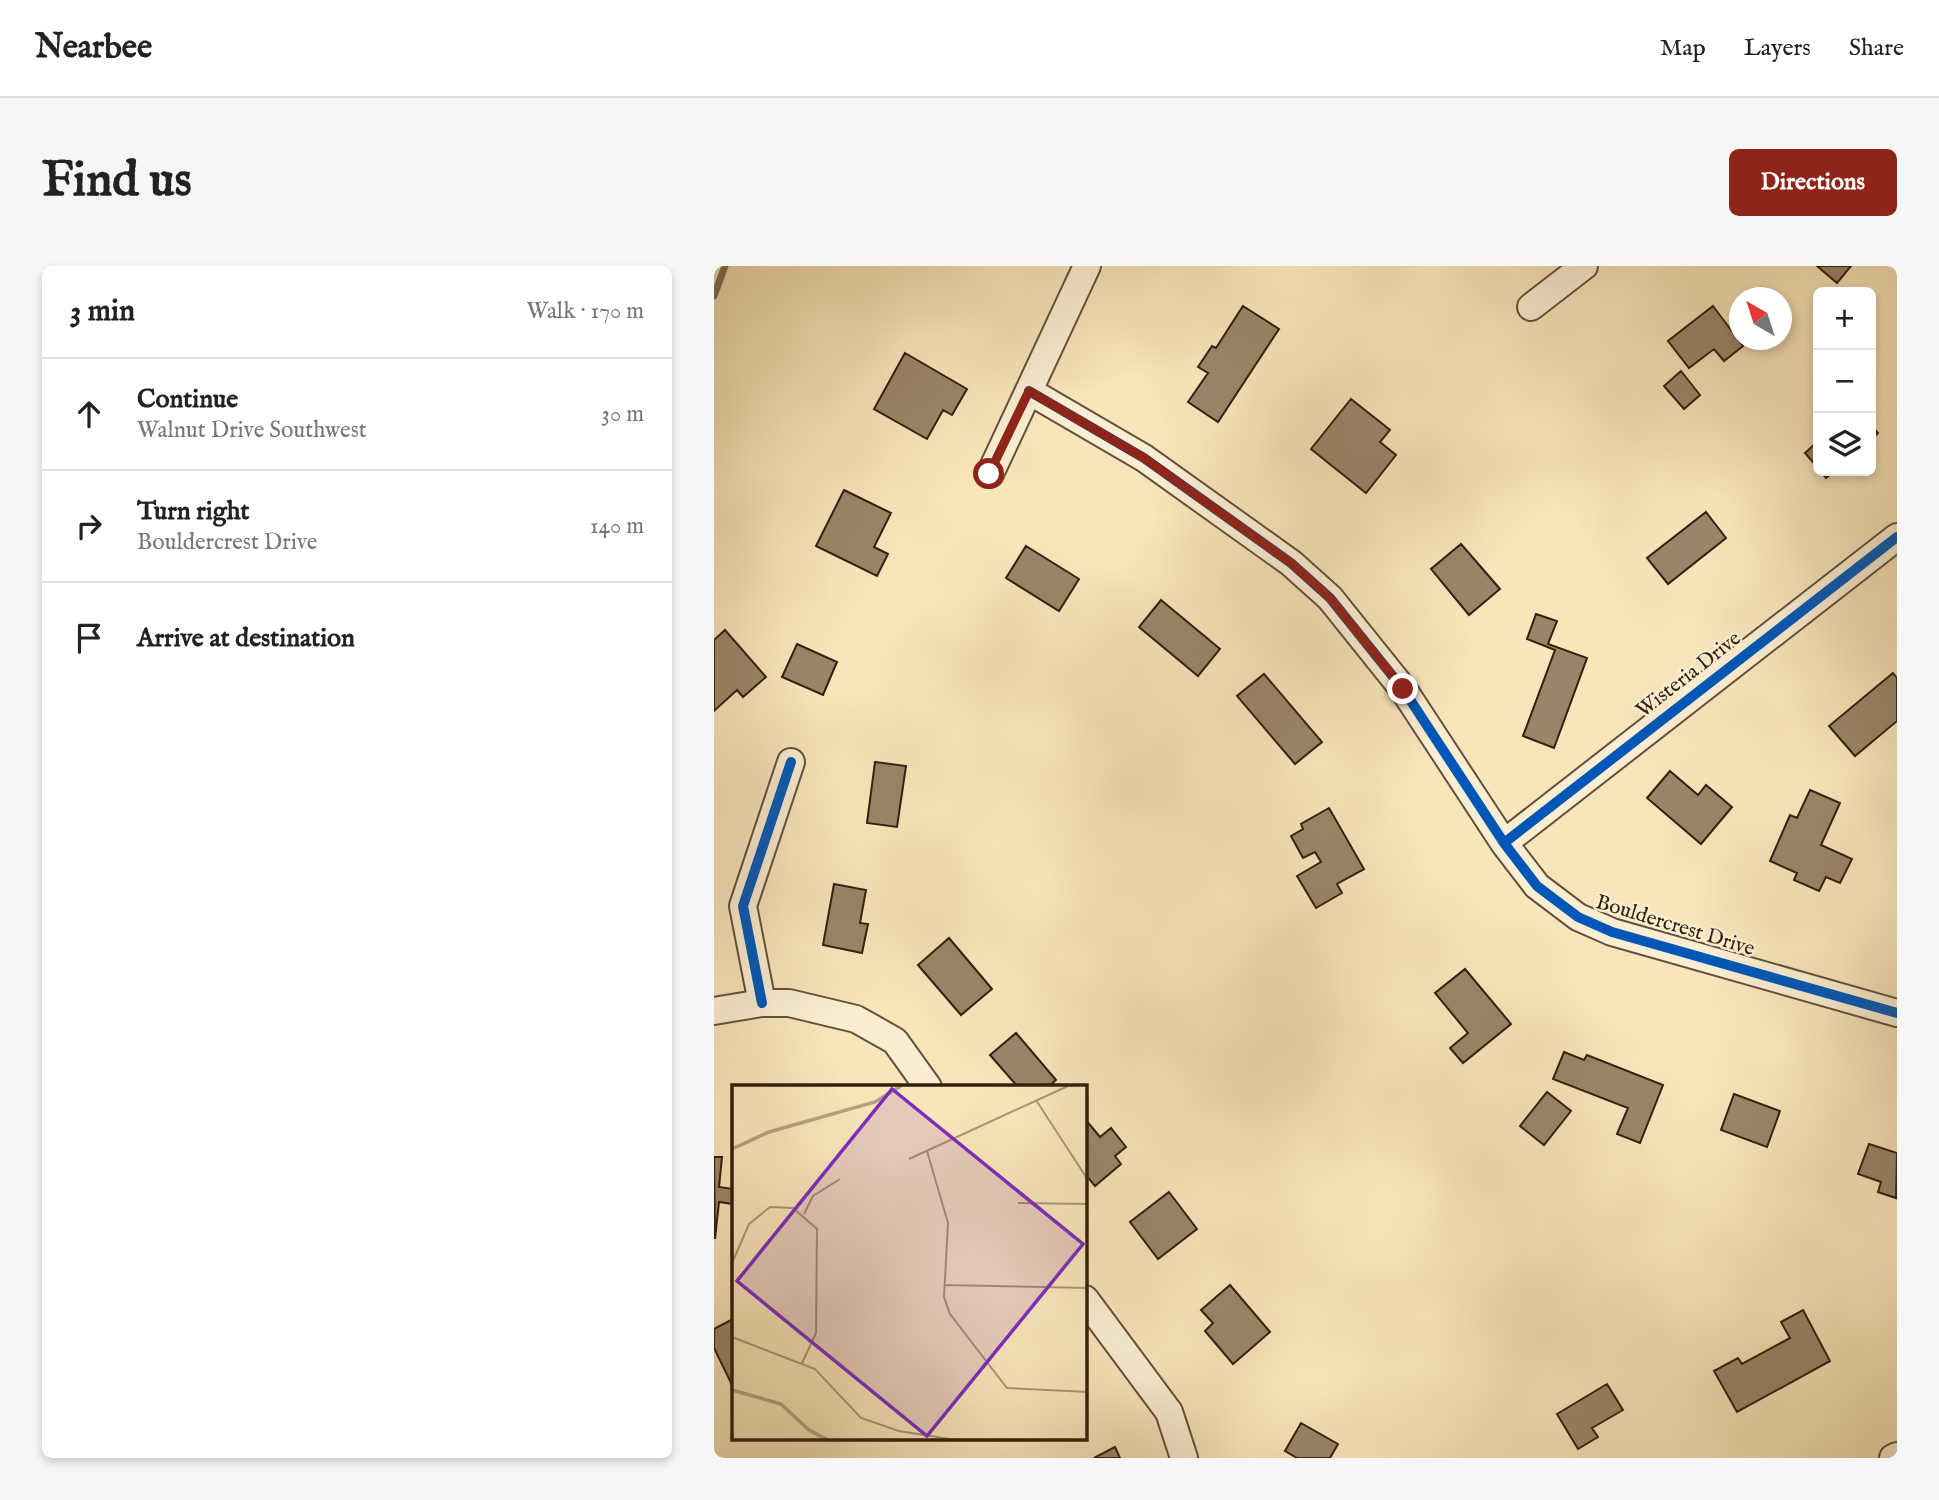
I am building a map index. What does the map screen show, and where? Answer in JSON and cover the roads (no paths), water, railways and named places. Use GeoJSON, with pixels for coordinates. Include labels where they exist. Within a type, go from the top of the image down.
{"type":"FeatureCollection","features":[{"type":"Feature","properties":{"kind":"street"},"geometry":{"type":"LineString","coordinates":[[989,474],[1087,266]]}},
{"type":"Feature","properties":{"kind":"street"},"geometry":{"type":"LineString","coordinates":[[1531,307],[1584,266]]}},
{"type":"Feature","properties":{"kind":"street","name":"Bouldercrest Drive"},"geometry":{"type":"LineString","coordinates":[[1029,391],[1144,458],[1291,563],[1330,598],[1403,689],[1504,843],[1537,886],[1578,917],[1612,932],[1897,1013]]}},
{"type":"Feature","properties":{"kind":"street","name":"Wisteria Drive"},"geometry":{"type":"LineString","coordinates":[[1504,843],[1897,537]]}},
{"type":"Feature","properties":{"kind":"street"},"geometry":{"type":"LineString","coordinates":[[762,1003],[743,906],[791,762]]}},
{"type":"Feature","properties":{"kind":"street"},"geometry":{"type":"LineString","coordinates":[[714,1011],[762,1003],[789,1003],[856,1019],[895,1041],[928,1085]]}},
{"type":"Feature","properties":{"kind":"street"},"geometry":{"type":"LineString","coordinates":[[1087,1302],[1169,1412],[1184,1458]]}},
{"type":"Feature","properties":{"kind":"waterway"},"geometry":{"type":"LineString","coordinates":[[714,296],[725,266]]}}]}
